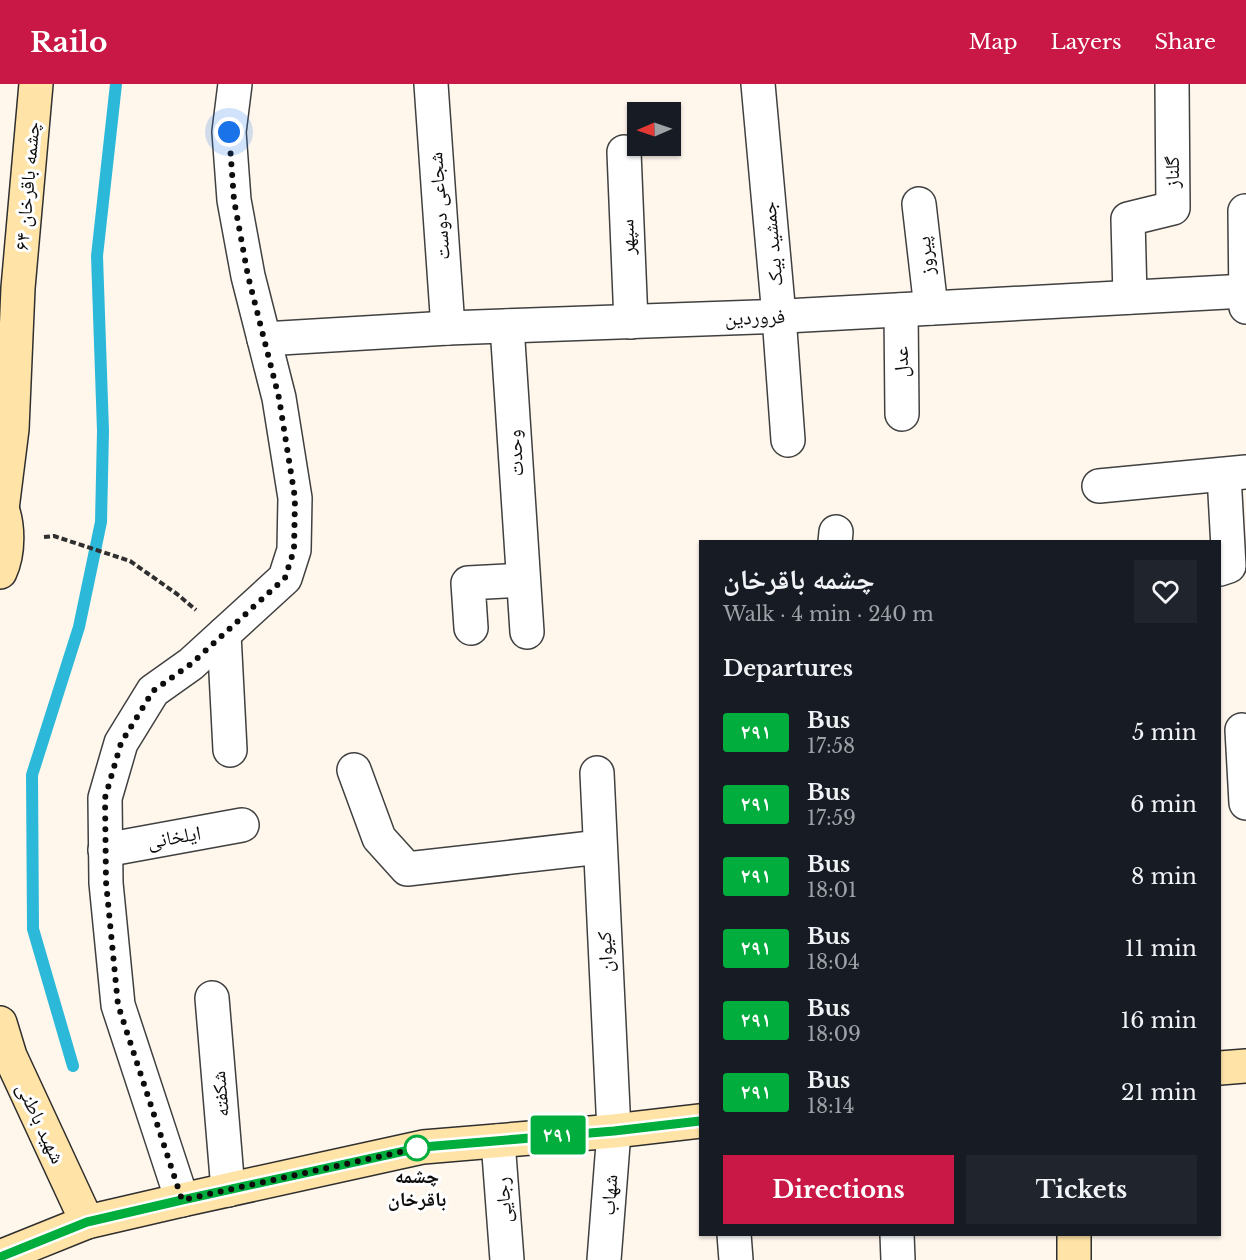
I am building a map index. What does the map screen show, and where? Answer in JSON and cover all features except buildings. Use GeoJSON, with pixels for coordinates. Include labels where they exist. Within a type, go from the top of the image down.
{"type":"FeatureCollection","features":[{"type":"Feature","properties":{"kind":"street","name":"چشمه باقرخان ۶۴"},"geometry":{"type":"LineString","coordinates":[[18,288],[36,84]]}},
{"type":"Feature","properties":{"kind":"street"},"geometry":{"type":"LineString","coordinates":[[182,1200],[118,1005],[106,882],[105,798],[121,743],[153,691],[191,664],[285,578],[294,550],[295,498],[279,398],[248,276],[234,200],[229,132],[235,84]]}},
{"type":"Feature","properties":{"kind":"street","name":"شجاعی دوست"},"geometry":{"type":"LineString","coordinates":[[430,84],[448,328]]}},
{"type":"Feature","properties":{"kind":"street","name":"جمشید بیک"},"geometry":{"type":"LineString","coordinates":[[758,84],[788,440]]}},
{"type":"Feature","properties":{"kind":"street","name":"گلناز"},"geometry":{"type":"LineString","coordinates":[[1130,297],[1128,219],[1173,208],[1172,84]]}},
{"type":"Feature","properties":{"kind":"street","name":"سپهر"},"geometry":{"type":"LineString","coordinates":[[624,152],[631,322]]}},
{"type":"Feature","properties":{"kind":"street","name":"پیروز"},"geometry":{"type":"LineString","coordinates":[[916,309],[919,204]]}},
{"type":"Feature","properties":{"kind":"street"},"geometry":{"type":"LineString","coordinates":[[1245,212],[1246,307]]}},
{"type":"Feature","properties":{"kind":"street"},"geometry":{"type":"LineString","coordinates":[[0,340],[18,288]]}},
{"type":"Feature","properties":{"kind":"street"},"geometry":{"type":"LineString","coordinates":[[0,572],[3,566],[6,539],[1,506],[12,429],[18,288]]}},
{"type":"Feature","properties":{"kind":"street","name":"فروردین"},"geometry":{"type":"LineString","coordinates":[[264,339],[448,328],[779,316],[1246,291]]}},
{"type":"Feature","properties":{"kind":"street","name":"عدل"},"geometry":{"type":"LineString","coordinates":[[902,414],[916,309]]}},
{"type":"Feature","properties":{"kind":"street","name":"وحدت"},"geometry":{"type":"LineString","coordinates":[[507,326],[527,632]]}},
{"type":"Feature","properties":{"kind":"street"},"geometry":{"type":"LineString","coordinates":[[1100,486],[1235,474],[1229,566],[1221,569]]}},
{"type":"Feature","properties":{"kind":"street"},"geometry":{"type":"LineString","coordinates":[[471,628],[468,583],[523,580]]}},
{"type":"Feature","properties":{"kind":"street"},"geometry":{"type":"LineString","coordinates":[[224,634],[230,750]]}},
{"type":"Feature","properties":{"kind":"street"},"geometry":{"type":"LineString","coordinates":[[1236,730],[1246,803]]}},
{"type":"Feature","properties":{"kind":"street"},"geometry":{"type":"LineString","coordinates":[[354,770],[379,838],[407,869],[600,847]]}},
{"type":"Feature","properties":{"kind":"street","name":"کیوان"},"geometry":{"type":"LineString","coordinates":[[597,773],[614,1131]]}},
{"type":"Feature","properties":{"kind":"street","name":"ایلخانی"},"geometry":{"type":"LineString","coordinates":[[105,850],[242,825]]}},
{"type":"Feature","properties":{"kind":"street","name":"شکفته"},"geometry":{"type":"LineString","coordinates":[[212,998],[228,1190]]}},
{"type":"Feature","properties":{"kind":"street","name":"شهید باطنی"},"geometry":{"type":"LineString","coordinates":[[0,1023],[5,1058],[87,1222]]}},
{"type":"Feature","properties":{"kind":"street"},"geometry":{"type":"LineString","coordinates":[[1221,1068],[1246,1066]]}},
{"type":"Feature","properties":{"kind":"street"},"geometry":{"type":"LineString","coordinates":[[0,1257],[87,1222],[423,1147],[614,1131],[699,1121]]}},
{"type":"Feature","properties":{"kind":"street","name":"شهاب"},"geometry":{"type":"LineString","coordinates":[[604,1260],[614,1131]]}},
{"type":"Feature","properties":{"kind":"street","name":"رجایی"},"geometry":{"type":"LineString","coordinates":[[498,1141],[507,1260]]}},
{"type":"Feature","properties":{"kind":"street"},"geometry":{"type":"LineString","coordinates":[[734,1236],[736,1260]]}},
{"type":"Feature","properties":{"kind":"street"},"geometry":{"type":"LineString","coordinates":[[897,1236],[898,1260]]}},
{"type":"Feature","properties":{"kind":"street"},"geometry":{"type":"LineString","coordinates":[[1074,1236],[1074,1260]]}},
{"type":"Feature","properties":{"kind":"path"},"geometry":{"type":"LineString","coordinates":[[54,536],[130,561],[177,594],[224,634]]}},
{"type":"Feature","properties":{"kind":"waterway"},"geometry":{"type":"LineString","coordinates":[[73,1066],[33,929],[32,775],[79,627],[101,522],[103,431],[97,256],[116,84]]}},
{"type":"Feature","properties":{"kind":"bus line","name":"۲۹۱"},"geometry":{"type":"LineString","coordinates":[[0,1257],[87,1222],[423,1147],[614,1131],[699,1121]]}},
{"type":"Feature","properties":{"kind":"place","name":"چشمه باقرخان"},"geometry":{"type":"Point","coordinates":[417,1148]}},
{"type":"Feature","properties":{"kind":"route"},"geometry":{"type":"LineString","coordinates":[[229,132],[234,200],[248,276],[279,398],[295,498],[294,550],[285,578],[191,664],[153,691],[121,743],[105,798],[106,882],[118,1005],[182,1200],[423,1147],[417,1148]]}}]}
